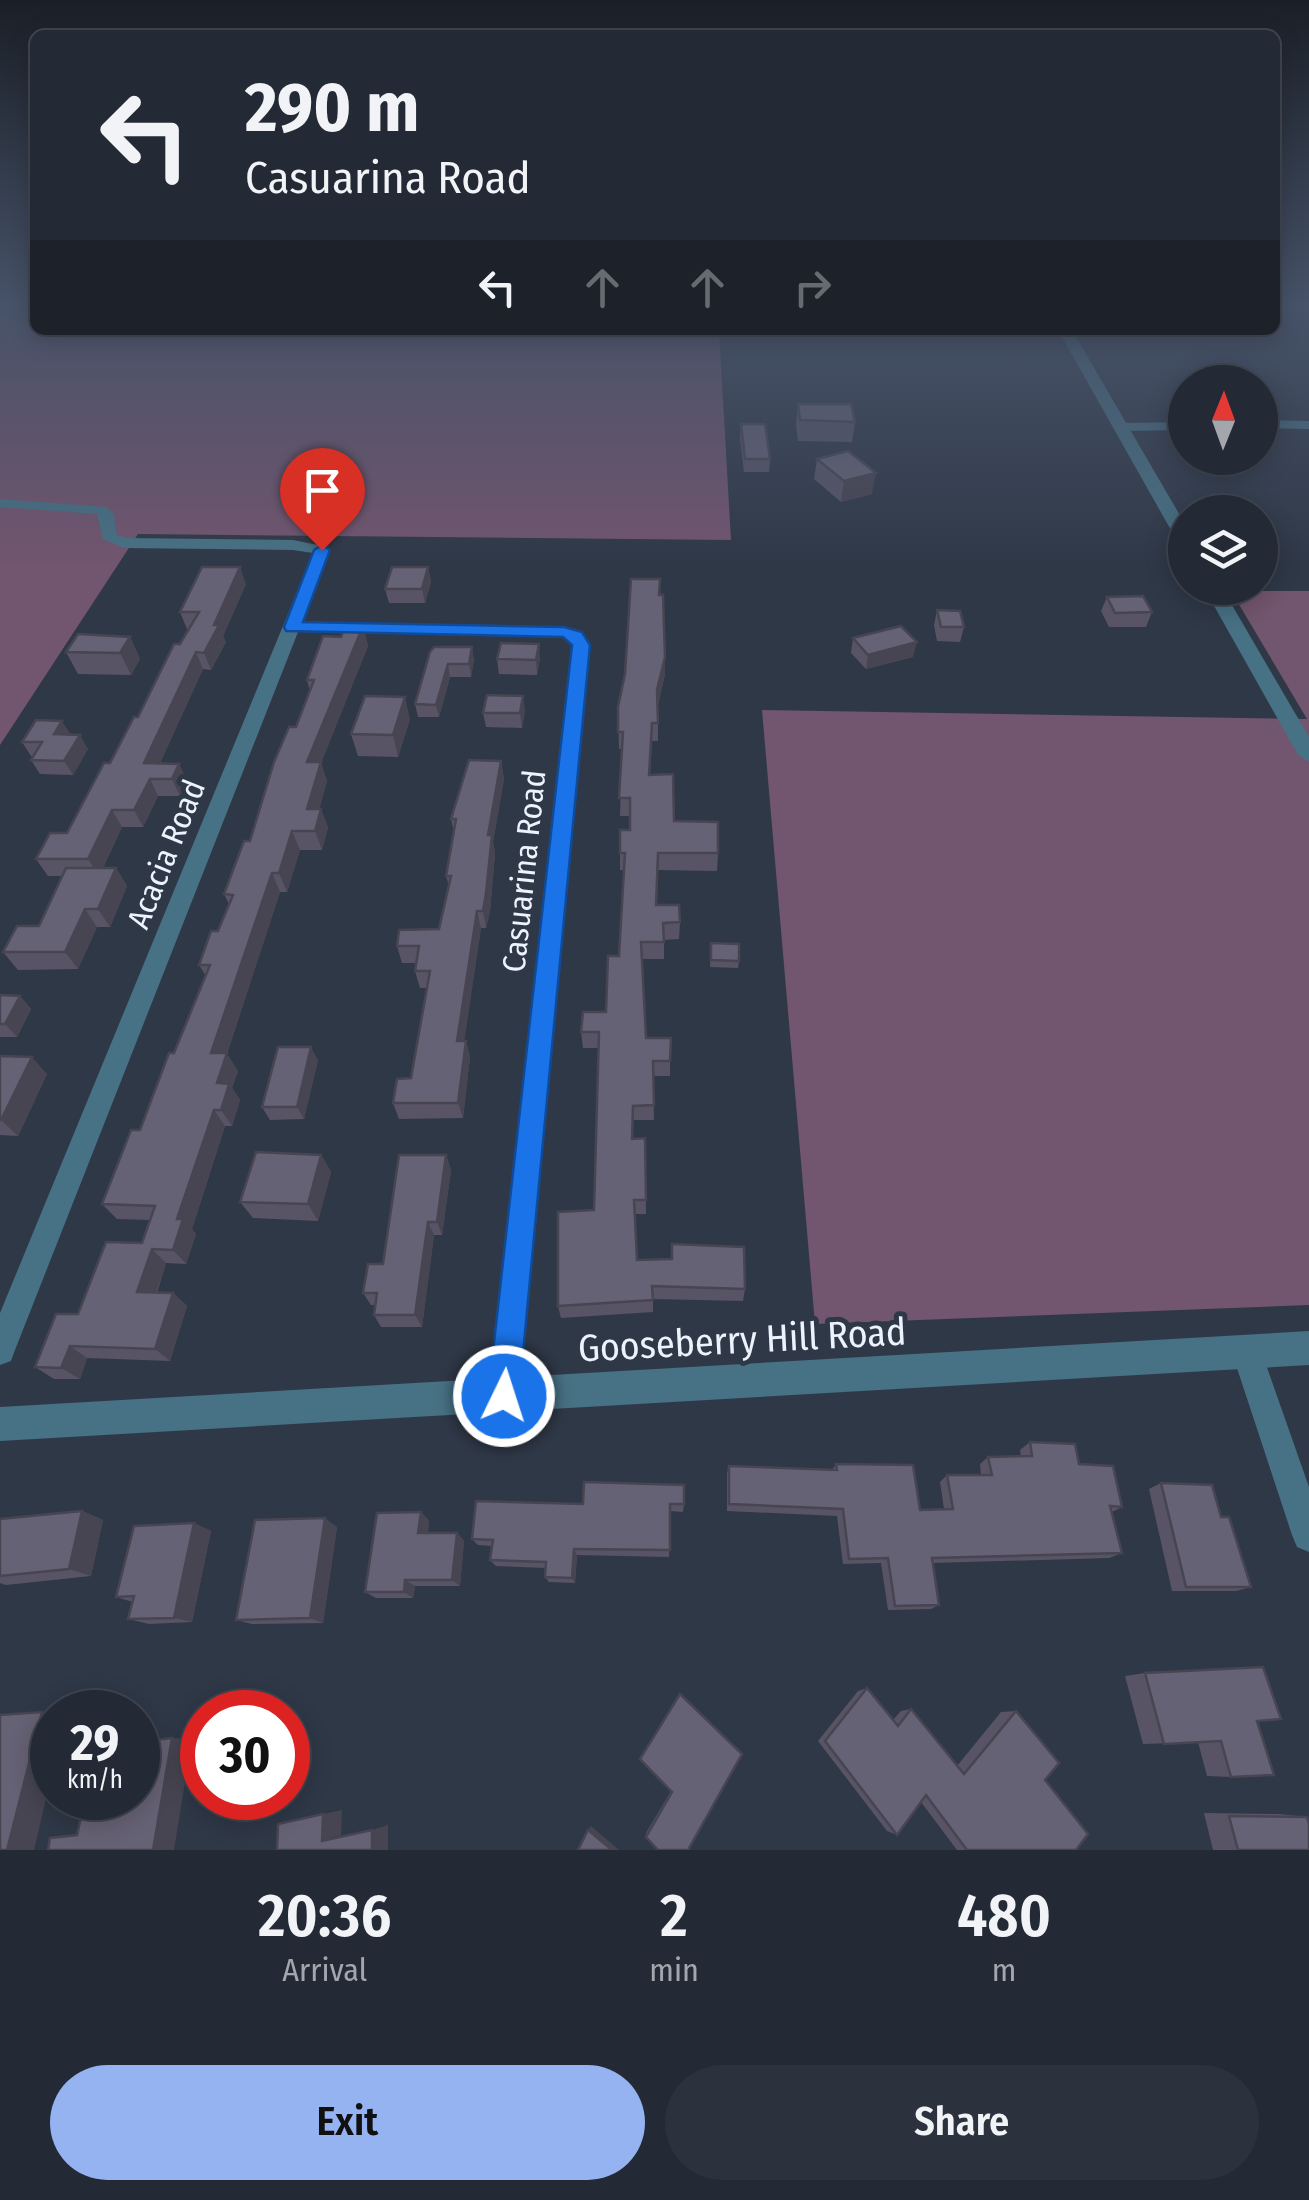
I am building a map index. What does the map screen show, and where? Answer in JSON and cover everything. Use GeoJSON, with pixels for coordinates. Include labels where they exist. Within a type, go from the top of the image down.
{"type":"FeatureCollection","features":[{"type":"Feature","properties":{"kind":"street"},"geometry":{"type":"LineString","coordinates":[[1102,395],[1168,510]]}},
{"type":"Feature","properties":{"kind":"street"},"geometry":{"type":"LineString","coordinates":[[1278,424],[1309,425]]}},
{"type":"Feature","properties":{"kind":"street"},"geometry":{"type":"LineString","coordinates":[[1120,427],[1168,426]]}},
{"type":"Feature","properties":{"kind":"street","name":"Acacia Road"},"geometry":{"type":"LineString","coordinates":[[0,503],[101,510],[106,514],[108,536],[140,543],[294,545],[322,550],[0,1350]]}},
{"type":"Feature","properties":{"kind":"street"},"geometry":{"type":"LineString","coordinates":[[1223,605],[1309,755]]}},
{"type":"Feature","properties":{"kind":"street","name":"Casuarina Road"},"geometry":{"type":"LineString","coordinates":[[292,627],[564,632],[576,636],[581,645],[504,1396]]}},
{"type":"Feature","properties":{"kind":"street","name":"Gooseberry Hill Road"},"geometry":{"type":"LineString","coordinates":[[0,1424],[1309,1348]]}},
{"type":"Feature","properties":{"kind":"street"},"geometry":{"type":"LineString","coordinates":[[1247,1353],[1309,1536]]}},
{"type":"Feature","properties":{"kind":"shaded area"},"geometry":{"type":"Polygon","coordinates":[[[0,395],[723,395],[731,540],[138,534],[0,745],[0,395]]]}},
{"type":"Feature","properties":{"kind":"shaded area"},"geometry":{"type":"Polygon","coordinates":[[[1278,591],[1309,591],[1309,1305],[815,1324],[762,710],[1307,719],[1239,605],[1278,605],[1278,591]]]}},
{"type":"Feature","properties":{"kind":"building"},"geometry":{"type":"Polygon","coordinates":[[[798,404],[851,404],[855,422],[800,420],[798,404]]]}},
{"type":"Feature","properties":{"kind":"building"},"geometry":{"type":"Polygon","coordinates":[[[741,424],[765,424],[770,459],[745,459],[741,424]]]}},
{"type":"Feature","properties":{"kind":"building"},"geometry":{"type":"Polygon","coordinates":[[[848,451],[876,473],[844,481],[817,459],[848,451]]]}},
{"type":"Feature","properties":{"kind":"building"},"geometry":{"type":"Polygon","coordinates":[[[202,567],[240,567],[214,625],[219,625],[204,653],[196,652],[144,763],[179,764],[172,779],[150,779],[134,810],[112,810],[88,859],[36,859],[50,833],[67,833],[104,763],[110,763],[134,717],[138,717],[174,644],[180,644],[199,612],[180,612],[202,567]]]}},
{"type":"Feature","properties":{"kind":"building"},"geometry":{"type":"Polygon","coordinates":[[[392,567],[428,567],[422,589],[385,589],[392,567]]]}},
{"type":"Feature","properties":{"kind":"building"},"geometry":{"type":"Polygon","coordinates":[[[631,579],[660,579],[659,595],[663,595],[665,657],[657,690],[658,723],[652,723],[649,775],[673,774],[674,821],[718,822],[718,853],[658,853],[656,905],[679,905],[680,922],[663,923],[664,942],[641,942],[646,1038],[671,1038],[670,1061],[653,1061],[654,1105],[633,1106],[632,1139],[645,1138],[646,1200],[634,1200],[637,1260],[672,1259],[672,1244],[744,1247],[745,1289],[652,1286],[653,1300],[558,1306],[558,1212],[594,1210],[599,1032],[581,1032],[583,1012],[606,1012],[608,956],[619,956],[625,853],[620,853],[620,830],[630,830],[630,798],[619,798],[623,732],[618,732],[618,707],[625,674],[631,579]]]}},
{"type":"Feature","properties":{"kind":"building"},"geometry":{"type":"Polygon","coordinates":[[[1143,596],[1152,612],[1115,613],[1107,597],[1143,596]]]}},
{"type":"Feature","properties":{"kind":"building"},"geometry":{"type":"Polygon","coordinates":[[[937,610],[960,611],[964,627],[941,627],[937,610]]]}},
{"type":"Feature","properties":{"kind":"building"},"geometry":{"type":"Polygon","coordinates":[[[345,626],[363,626],[307,762],[321,762],[307,809],[321,809],[315,831],[292,831],[279,873],[272,873],[211,1053],[227,1053],[217,1083],[229,1084],[221,1110],[214,1110],[177,1219],[183,1219],[173,1250],[152,1249],[137,1292],[173,1293],[155,1349],[70,1346],[61,1368],[35,1367],[56,1314],[78,1314],[106,1242],[142,1243],[155,1206],[102,1204],[131,1130],[140,1130],[169,1053],[174,1053],[210,965],[199,965],[211,931],[218,931],[233,895],[224,894],[244,841],[250,841],[289,727],[296,727],[314,680],[307,680],[323,636],[341,637],[345,626]]]}},
{"type":"Feature","properties":{"kind":"building"},"geometry":{"type":"Polygon","coordinates":[[[901,626],[917,642],[868,655],[853,638],[901,626]]]}},
{"type":"Feature","properties":{"kind":"building"},"geometry":{"type":"Polygon","coordinates":[[[78,634],[130,637],[120,653],[66,652],[78,634]]]}},
{"type":"Feature","properties":{"kind":"building"},"geometry":{"type":"Polygon","coordinates":[[[501,643],[539,644],[536,660],[497,659],[501,643]]]}},
{"type":"Feature","properties":{"kind":"building"},"geometry":{"type":"Polygon","coordinates":[[[434,647],[472,647],[469,664],[448,664],[436,705],[415,704],[430,652],[434,647]]]}},
{"type":"Feature","properties":{"kind":"building"},"geometry":{"type":"Polygon","coordinates":[[[487,695],[523,696],[520,713],[483,713],[487,695]]]}},
{"type":"Feature","properties":{"kind":"building"},"geometry":{"type":"Polygon","coordinates":[[[365,696],[405,697],[393,735],[351,734],[365,696]]]}},
{"type":"Feature","properties":{"kind":"building"},"geometry":{"type":"Polygon","coordinates":[[[36,720],[62,721],[54,734],[80,735],[64,761],[31,760],[42,742],[22,742],[36,720]]]}},
{"type":"Feature","properties":{"kind":"building"},"geometry":{"type":"Polygon","coordinates":[[[469,760],[501,761],[488,835],[492,835],[486,893],[483,911],[477,911],[457,1041],[466,1041],[458,1103],[393,1103],[397,1079],[411,1078],[430,971],[415,971],[419,946],[397,946],[399,930],[439,929],[451,876],[446,876],[456,819],[451,819],[469,760]]]}},
{"type":"Feature","properties":{"kind":"building"},"geometry":{"type":"Polygon","coordinates":[[[66,868],[116,868],[98,909],[85,909],[65,952],[3,952],[17,926],[39,926],[66,868]]]}},
{"type":"Feature","properties":{"kind":"building"},"geometry":{"type":"Polygon","coordinates":[[[711,943],[739,944],[739,961],[711,960],[711,943]]]}},
{"type":"Feature","properties":{"kind":"building"},"geometry":{"type":"Polygon","coordinates":[[[0,995],[20,996],[5,1024],[0,1024],[0,995]]]}},
{"type":"Feature","properties":{"kind":"building"},"geometry":{"type":"Polygon","coordinates":[[[278,1047],[311,1047],[297,1107],[262,1107],[278,1047]]]}},
{"type":"Feature","properties":{"kind":"building"},"geometry":{"type":"Polygon","coordinates":[[[0,1056],[32,1057],[1,1120],[0,1120],[0,1056]]]}},
{"type":"Feature","properties":{"kind":"building"},"geometry":{"type":"Polygon","coordinates":[[[256,1152],[321,1155],[308,1204],[240,1202],[256,1152]]]}},
{"type":"Feature","properties":{"kind":"building"},"geometry":{"type":"Polygon","coordinates":[[[399,1155],[446,1155],[437,1222],[428,1222],[415,1315],[374,1315],[377,1293],[363,1293],[368,1264],[383,1264],[399,1155]]]}},
{"type":"Feature","properties":{"kind":"building"},"geometry":{"type":"Polygon","coordinates":[[[1030,1442],[1075,1444],[1079,1464],[1113,1466],[1122,1507],[1110,1506],[1122,1553],[932,1558],[939,1605],[895,1606],[888,1558],[849,1559],[843,1509],[729,1504],[729,1466],[837,1470],[836,1464],[913,1465],[920,1510],[953,1509],[947,1475],[992,1475],[988,1457],[1032,1456],[1030,1442]]]}},
{"type":"Feature","properties":{"kind":"building"},"geometry":{"type":"Polygon","coordinates":[[[584,1482],[684,1485],[684,1504],[670,1504],[670,1550],[574,1549],[572,1578],[545,1577],[546,1562],[490,1560],[493,1540],[472,1539],[476,1501],[583,1504],[584,1482]]]}},
{"type":"Feature","properties":{"kind":"building"},"geometry":{"type":"Polygon","coordinates":[[[1161,1483],[1212,1485],[1221,1517],[1229,1517],[1251,1587],[1186,1587],[1161,1483]]]}},
{"type":"Feature","properties":{"kind":"building"},"geometry":{"type":"Polygon","coordinates":[[[82,1511],[69,1569],[0,1576],[0,1519],[82,1511]]]}},
{"type":"Feature","properties":{"kind":"building"},"geometry":{"type":"Polygon","coordinates":[[[421,1512],[418,1533],[457,1533],[452,1580],[405,1580],[404,1592],[365,1592],[377,1513],[421,1512]]]}},
{"type":"Feature","properties":{"kind":"building"},"geometry":{"type":"Polygon","coordinates":[[[325,1518],[310,1618],[236,1620],[255,1520],[325,1518]]]}},
{"type":"Feature","properties":{"kind":"building"},"geometry":{"type":"Polygon","coordinates":[[[194,1523],[174,1618],[128,1619],[134,1596],[116,1597],[134,1526],[194,1523]]]}},
{"type":"Feature","properties":{"kind":"building"},"geometry":{"type":"Polygon","coordinates":[[[1263,1667],[1281,1719],[1257,1721],[1274,1775],[1231,1777],[1221,1741],[1164,1744],[1145,1673],[1263,1667]]]}},
{"type":"Feature","properties":{"kind":"building"},"geometry":{"type":"Polygon","coordinates":[[[867,1688],[898,1726],[911,1709],[964,1774],[1016,1711],[1059,1763],[1045,1780],[1088,1834],[1076,1850],[967,1850],[926,1795],[897,1835],[825,1741],[867,1688]]]}},
{"type":"Feature","properties":{"kind":"building"},"geometry":{"type":"Polygon","coordinates":[[[680,1694],[742,1754],[688,1850],[658,1850],[646,1837],[672,1792],[640,1759],[680,1694]]]}},
{"type":"Feature","properties":{"kind":"building"},"geometry":{"type":"Polygon","coordinates":[[[30,1713],[30,1759],[7,1850],[0,1850],[0,1715],[30,1713]]]}},
{"type":"Feature","properties":{"kind":"building"},"geometry":{"type":"Polygon","coordinates":[[[172,1738],[160,1809],[160,1739],[172,1738]]]}},
{"type":"Feature","properties":{"kind":"building"},"geometry":{"type":"Polygon","coordinates":[[[323,1814],[322,1841],[372,1830],[372,1850],[277,1850],[278,1824],[310,1820],[323,1814]]]}},
{"type":"Feature","properties":{"kind":"building"},"geometry":{"type":"Polygon","coordinates":[[[1229,1816],[1307,1817],[1309,1850],[1238,1850],[1229,1816]]]}},
{"type":"Feature","properties":{"kind":"building"},"geometry":{"type":"Polygon","coordinates":[[[80,1820],[158,1820],[153,1850],[48,1850],[50,1838],[77,1835],[80,1820]]]}},
{"type":"Feature","properties":{"kind":"building"},"geometry":{"type":"Polygon","coordinates":[[[588,1830],[612,1850],[578,1850],[588,1830]]]}},
{"type":"Feature","properties":{"kind":"route"},"geometry":{"type":"LineString","coordinates":[[322,550],[292,627],[532,630],[564,632],[576,636],[581,645],[504,1396]]}}]}
